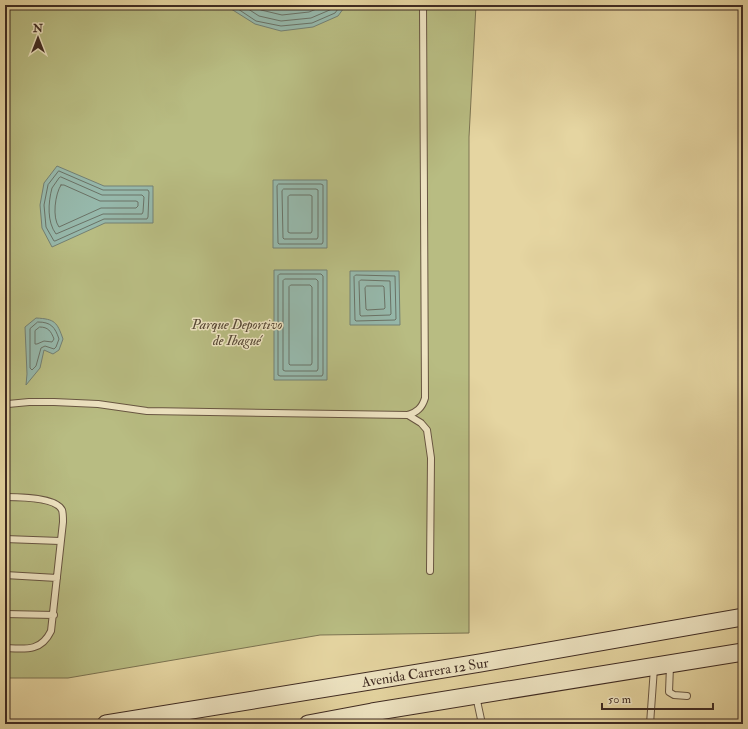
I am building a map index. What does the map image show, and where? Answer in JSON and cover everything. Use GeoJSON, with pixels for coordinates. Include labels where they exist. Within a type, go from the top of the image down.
{"type":"FeatureCollection","features":[{"type":"Feature","properties":{"kind":"street","name":"Avenida Carrera 12 Sur"},"geometry":{"type":"LineString","coordinates":[[106,724],[743,617]]}},
{"type":"Feature","properties":{"kind":"street"},"geometry":{"type":"LineString","coordinates":[[308,724],[332,722],[372,712],[743,652]]}},
{"type":"Feature","properties":{"kind":"lane"},"geometry":{"type":"LineString","coordinates":[[5,407],[8,404],[54,402],[98,404],[147,410],[408,415],[419,409],[425,398],[423,5]]}},
{"type":"Feature","properties":{"kind":"lane"},"geometry":{"type":"LineString","coordinates":[[408,415],[421,423],[426,430],[431,458],[430,571]]}},
{"type":"Feature","properties":{"kind":"lane"},"geometry":{"type":"LineString","coordinates":[[5,497],[49,500],[57,504],[62,510],[63,522],[54,616],[48,638],[38,646],[26,649],[5,648]]}},
{"type":"Feature","properties":{"kind":"lane"},"geometry":{"type":"LineString","coordinates":[[5,539],[60,541]]}},
{"type":"Feature","properties":{"kind":"lane"},"geometry":{"type":"LineString","coordinates":[[5,576],[57,578]]}},
{"type":"Feature","properties":{"kind":"lane"},"geometry":{"type":"LineString","coordinates":[[5,614],[54,616]]}},
{"type":"Feature","properties":{"kind":"lane"},"geometry":{"type":"LineString","coordinates":[[662,665],[669,692],[674,695],[687,696]]}},
{"type":"Feature","properties":{"kind":"lane"},"geometry":{"type":"LineString","coordinates":[[650,724],[662,665]]}},
{"type":"Feature","properties":{"kind":"lane"},"geometry":{"type":"LineString","coordinates":[[476,696],[482,724]]}},
{"type":"Feature","properties":{"kind":"green space","name":"Parque Deportivo de Ibagué"},"geometry":{"type":"Polygon","coordinates":[[[5,5],[476,5],[469,137],[469,633],[320,635],[68,678],[5,678],[5,5]]]}},
{"type":"Feature","properties":{"kind":"water"},"geometry":{"type":"Polygon","coordinates":[[[227,5],[346,5],[338,16],[313,27],[281,31],[255,24],[227,5]]]}},
{"type":"Feature","properties":{"kind":"water"},"geometry":{"type":"Polygon","coordinates":[[[57,166],[104,186],[153,186],[153,223],[105,223],[52,247],[42,228],[40,205],[44,183],[57,166]]]}},
{"type":"Feature","properties":{"kind":"water"},"geometry":{"type":"Polygon","coordinates":[[[273,180],[327,180],[327,248],[273,248],[273,180]]]}},
{"type":"Feature","properties":{"kind":"water"},"geometry":{"type":"Polygon","coordinates":[[[274,270],[327,270],[327,380],[274,380],[274,270]]]}},
{"type":"Feature","properties":{"kind":"water"},"geometry":{"type":"Polygon","coordinates":[[[350,271],[399,271],[400,325],[350,325],[350,271]]]}},
{"type":"Feature","properties":{"kind":"water"},"geometry":{"type":"Polygon","coordinates":[[[36,318],[47,319],[54,322],[57,325],[63,339],[59,350],[53,354],[44,350],[40,368],[26,385],[25,327],[36,318]]]}}]}
